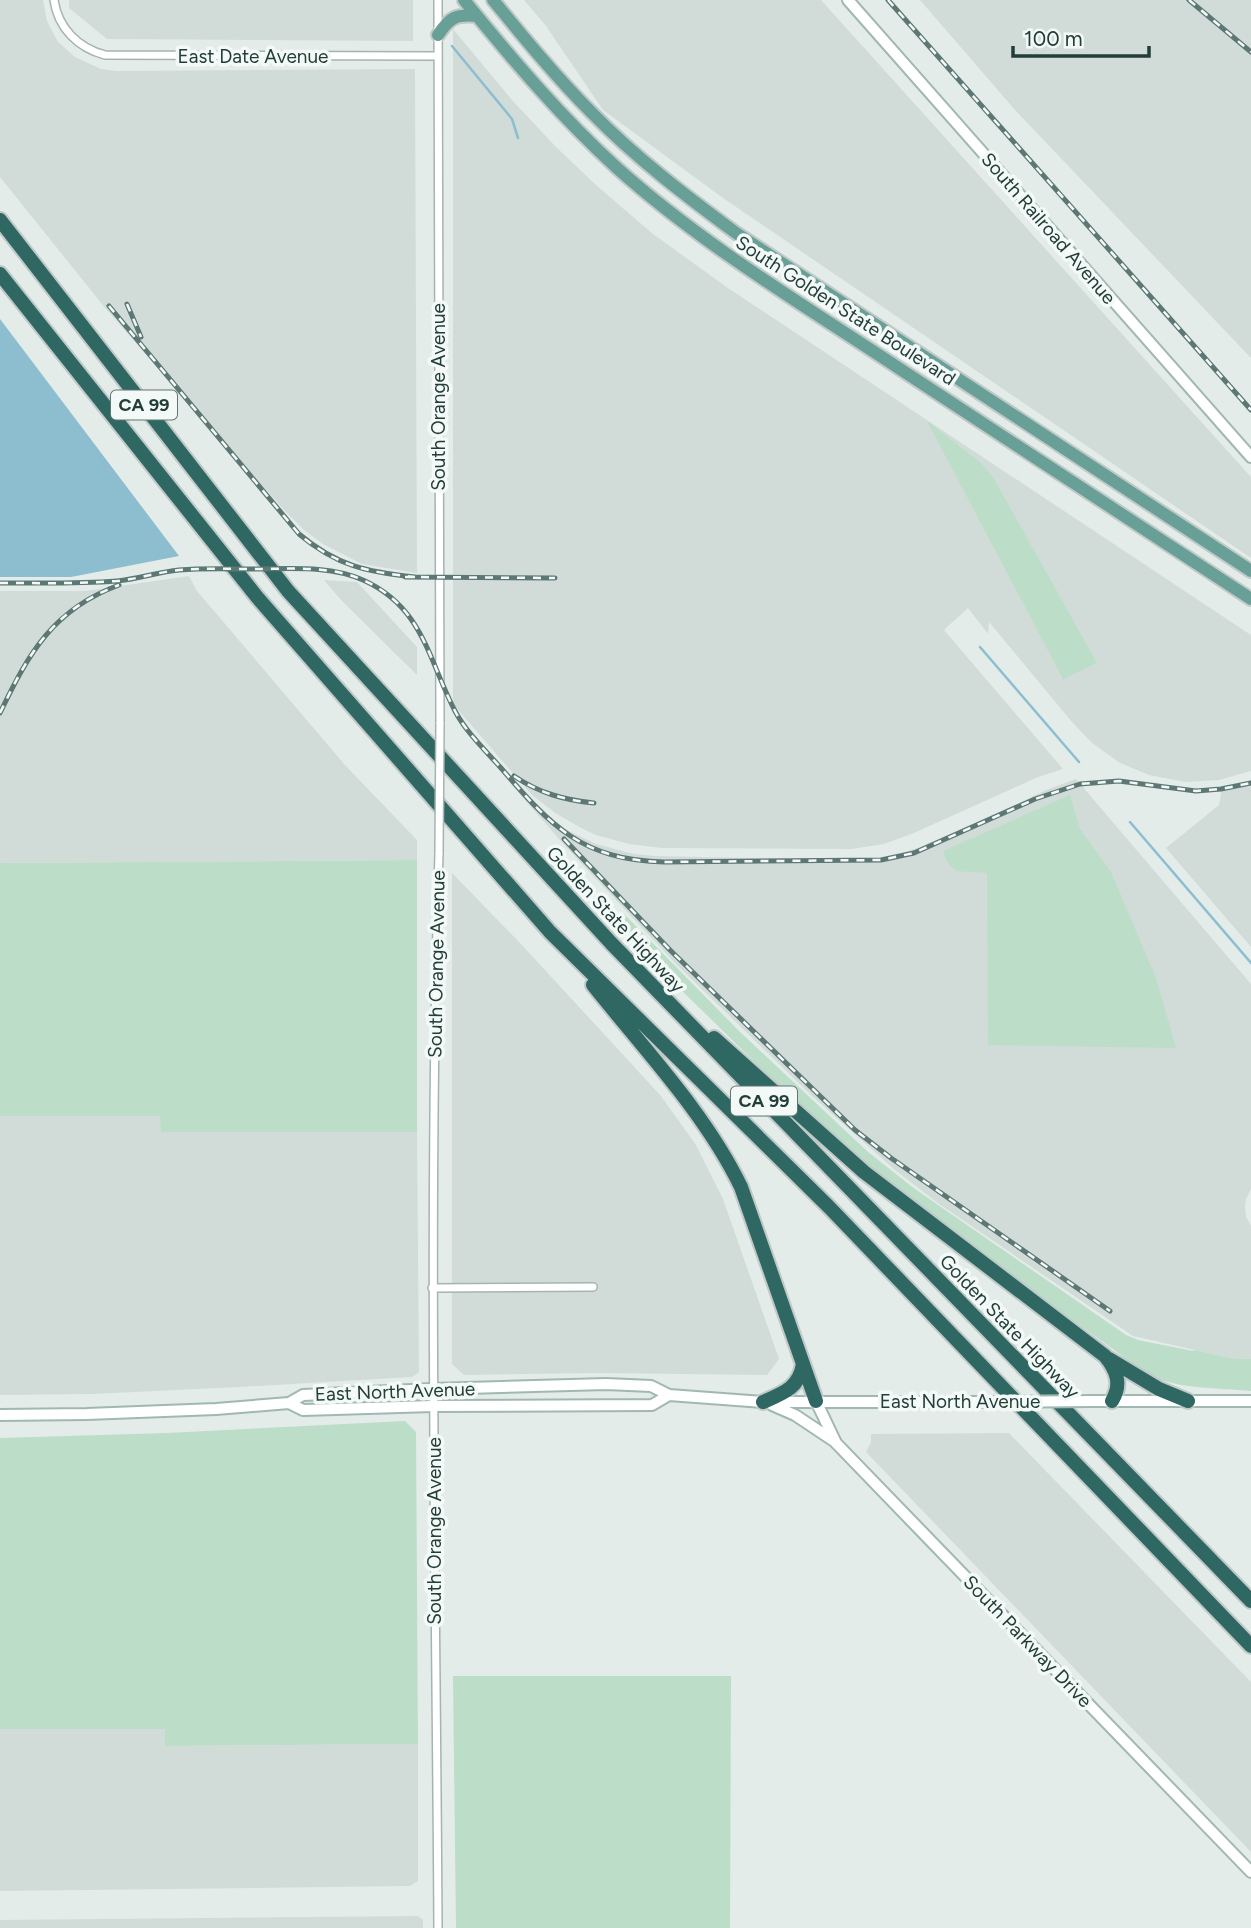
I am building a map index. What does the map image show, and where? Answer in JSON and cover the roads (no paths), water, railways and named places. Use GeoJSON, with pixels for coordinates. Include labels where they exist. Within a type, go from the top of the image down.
{"type":"FeatureCollection","features":[{"type":"Feature","properties":{"kind":"highway","name":"Golden State Highway"},"geometry":{"type":"LineString","coordinates":[[0,220],[288,591],[611,943],[1251,1601]]}},
{"type":"Feature","properties":{"kind":"highway","name":"CA 99"},"geometry":{"type":"LineString","coordinates":[[0,274],[257,597],[550,932],[829,1207],[1251,1646]]}},
{"type":"Feature","properties":{"kind":"highway"},"geometry":{"type":"LineString","coordinates":[[550,932],[704,1123],[730,1163],[741,1187],[816,1401]]}},
{"type":"Feature","properties":{"kind":"highway"},"geometry":{"type":"LineString","coordinates":[[611,943],[864,1172],[1105,1356],[1159,1389],[1188,1401]]}},
{"type":"Feature","properties":{"kind":"highway"},"geometry":{"type":"LineString","coordinates":[[1105,1356],[1115,1368],[1118,1380],[1117,1393],[1112,1401]]}},
{"type":"Feature","properties":{"kind":"highway"},"geometry":{"type":"LineString","coordinates":[[763,1402],[790,1389],[801,1374],[803,1364]]}},
{"type":"Feature","properties":{"kind":"main road","name":"South Golden State Boulevard"},"geometry":{"type":"LineString","coordinates":[[464,0],[521,69],[574,126],[616,167],[680,220],[785,293],[1251,599]]}},
{"type":"Feature","properties":{"kind":"main road","name":"South Golden State Boulevard"},"geometry":{"type":"LineString","coordinates":[[493,0],[593,114],[696,204],[736,233],[1251,571]]}},
{"type":"Feature","properties":{"kind":"main road"},"geometry":{"type":"LineString","coordinates":[[438,35],[451,19],[464,15],[477,16]]}},
{"type":"Feature","properties":{"kind":"street","name":"East Date Avenue"},"geometry":{"type":"LineString","coordinates":[[54,0],[60,21],[72,38],[97,53],[114,56],[438,56]]}},
{"type":"Feature","properties":{"kind":"street","name":"South Orange Avenue"},"geometry":{"type":"LineString","coordinates":[[438,0],[440,724],[432,1289],[438,1928]]}},
{"type":"Feature","properties":{"kind":"street","name":"South Railroad Avenue"},"geometry":{"type":"LineString","coordinates":[[848,0],[1251,457]]}},
{"type":"Feature","properties":{"kind":"street"},"geometry":{"type":"LineString","coordinates":[[432,1289],[593,1287]]}},
{"type":"Feature","properties":{"kind":"street","name":"East North Avenue"},"geometry":{"type":"LineString","coordinates":[[0,1415],[216,1409],[289,1403],[303,1395],[606,1384],[651,1386],[669,1395],[763,1402],[1251,1401]]}},
{"type":"Feature","properties":{"kind":"street","name":"East North Avenue"},"geometry":{"type":"LineString","coordinates":[[289,1403],[303,1410],[433,1406],[652,1405],[669,1395]]}},
{"type":"Feature","properties":{"kind":"street","name":"South Parkway Drive"},"geometry":{"type":"LineString","coordinates":[[816,1401],[836,1443],[1251,1872]]}},
{"type":"Feature","properties":{"kind":"street"},"geometry":{"type":"LineString","coordinates":[[763,1402],[795,1415],[836,1443]]}},
{"type":"Feature","properties":{"kind":"water"},"geometry":{"type":"Polygon","coordinates":[[[0,319],[179,556],[71,577],[0,577],[0,319]]]}},
{"type":"Feature","properties":{"kind":"waterway"},"geometry":{"type":"LineString","coordinates":[[452,46],[512,119],[518,138]]}},
{"type":"Feature","properties":{"kind":"waterway"},"geometry":{"type":"LineString","coordinates":[[980,647],[1079,762]]}},
{"type":"Feature","properties":{"kind":"waterway"},"geometry":{"type":"LineString","coordinates":[[1130,822],[1251,963]]}},
{"type":"Feature","properties":{"kind":"railway"},"geometry":{"type":"LineString","coordinates":[[888,0],[1251,410]]}},
{"type":"Feature","properties":{"kind":"railway"},"geometry":{"type":"LineString","coordinates":[[1189,0],[1251,52]]}},
{"type":"Feature","properties":{"kind":"railway"},"geometry":{"type":"LineString","coordinates":[[127,304],[141,337]]}},
{"type":"Feature","properties":{"kind":"railway"},"geometry":{"type":"LineString","coordinates":[[109,306],[299,534],[326,554],[353,566],[415,577]]}},
{"type":"Feature","properties":{"kind":"railway"},"geometry":{"type":"LineString","coordinates":[[0,583],[117,581],[188,569],[309,569],[337,572],[363,580],[383,591],[411,620],[430,654],[459,719],[536,807],[570,836],[590,847],[636,860],[881,860],[914,853],[1035,799],[1080,784],[1119,781],[1196,791],[1251,783]]}},
{"type":"Feature","properties":{"kind":"railway"},"geometry":{"type":"LineString","coordinates":[[405,577],[555,578]]}},
{"type":"Feature","properties":{"kind":"railway"},"geometry":{"type":"LineString","coordinates":[[0,713],[33,652],[46,635],[77,607],[119,585]]}},
{"type":"Feature","properties":{"kind":"railway"},"geometry":{"type":"LineString","coordinates":[[514,776],[552,795],[594,803]]}},
{"type":"Feature","properties":{"kind":"railway"},"geometry":{"type":"LineString","coordinates":[[564,839],[670,950],[855,1130],[1110,1311]]}}]}
